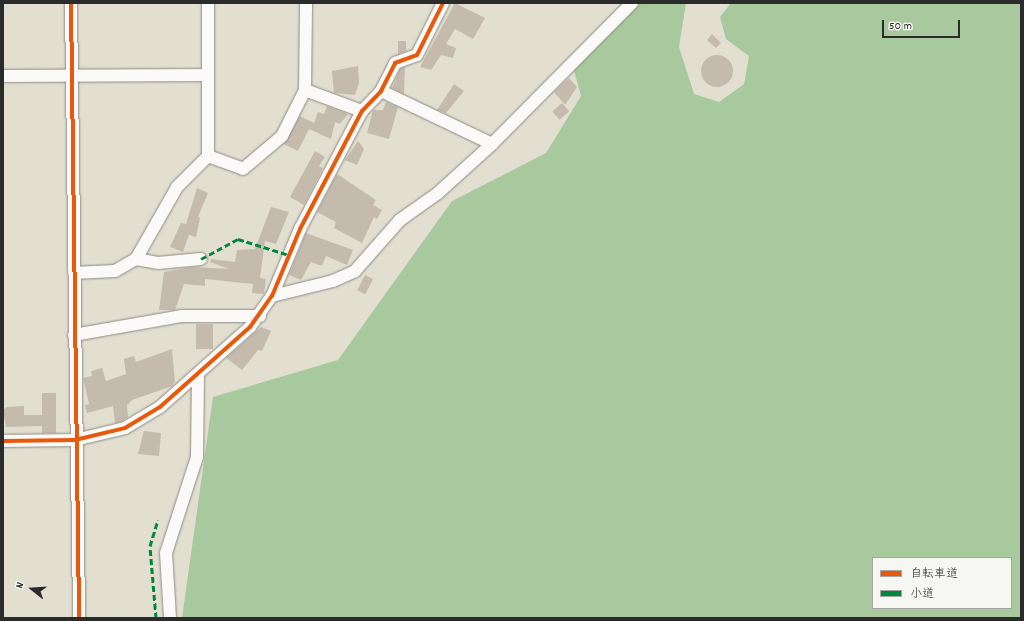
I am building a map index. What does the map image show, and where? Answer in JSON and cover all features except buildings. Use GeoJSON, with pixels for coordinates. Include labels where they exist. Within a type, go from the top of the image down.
{"type":"FeatureCollection","features":[{"type":"Feature","properties":{"kind":"street"},"geometry":{"type":"LineString","coordinates":[[71,3],[75,440],[79,618]]}},
{"type":"Feature","properties":{"kind":"street"},"geometry":{"type":"LineString","coordinates":[[74,273],[115,271],[136,259],[177,187],[208,156],[208,3]]}},
{"type":"Feature","properties":{"kind":"street"},"geometry":{"type":"LineString","coordinates":[[208,156],[244,169],[282,136],[306,90],[306,3]]}},
{"type":"Feature","properties":{"kind":"street"},"geometry":{"type":"LineString","coordinates":[[3,441],[75,440],[125,428],[160,407],[198,376],[260,316],[272,296],[300,229],[362,111],[381,91],[395,63],[416,54],[443,3]]}},
{"type":"Feature","properties":{"kind":"street"},"geometry":{"type":"LineString","coordinates":[[272,296],[333,281],[355,271],[400,220],[438,193],[492,144],[632,3]]}},
{"type":"Feature","properties":{"kind":"street"},"geometry":{"type":"LineString","coordinates":[[3,76],[208,75]]}},
{"type":"Feature","properties":{"kind":"street"},"geometry":{"type":"LineString","coordinates":[[306,90],[362,111]]}},
{"type":"Feature","properties":{"kind":"street"},"geometry":{"type":"LineString","coordinates":[[381,91],[492,144]]}},
{"type":"Feature","properties":{"kind":"street"},"geometry":{"type":"LineString","coordinates":[[136,259],[158,263],[201,259]]}},
{"type":"Feature","properties":{"kind":"street"},"geometry":{"type":"LineString","coordinates":[[74,335],[182,316],[260,316]]}},
{"type":"Feature","properties":{"kind":"street"},"geometry":{"type":"LineString","coordinates":[[170,618],[166,553],[197,457],[198,376]]}},
{"type":"Feature","properties":{"kind":"green space"},"geometry":{"type":"Polygon","coordinates":[[[640,3],[686,3],[679,47],[694,94],[719,102],[744,84],[749,56],[726,39],[720,17],[731,3],[1021,3],[1021,618],[182,618],[213,397],[338,360],[452,201],[546,153],[581,96],[573,67],[640,3]]]}},
{"type":"Feature","properties":{"kind":"marked path"},"geometry":{"type":"LineString","coordinates":[[201,259],[238,239],[289,255]]}},
{"type":"Feature","properties":{"kind":"marked path"},"geometry":{"type":"LineString","coordinates":[[156,618],[150,546],[158,520]]}},
{"type":"Feature","properties":{"kind":"cycle path"},"geometry":{"type":"LineString","coordinates":[[71,3],[79,618]]}},
{"type":"Feature","properties":{"kind":"cycle path"},"geometry":{"type":"LineString","coordinates":[[3,441],[75,440],[125,428],[160,407],[250,327],[272,296],[300,229],[362,111],[381,91],[395,63],[417,55],[443,3]]}}]}
